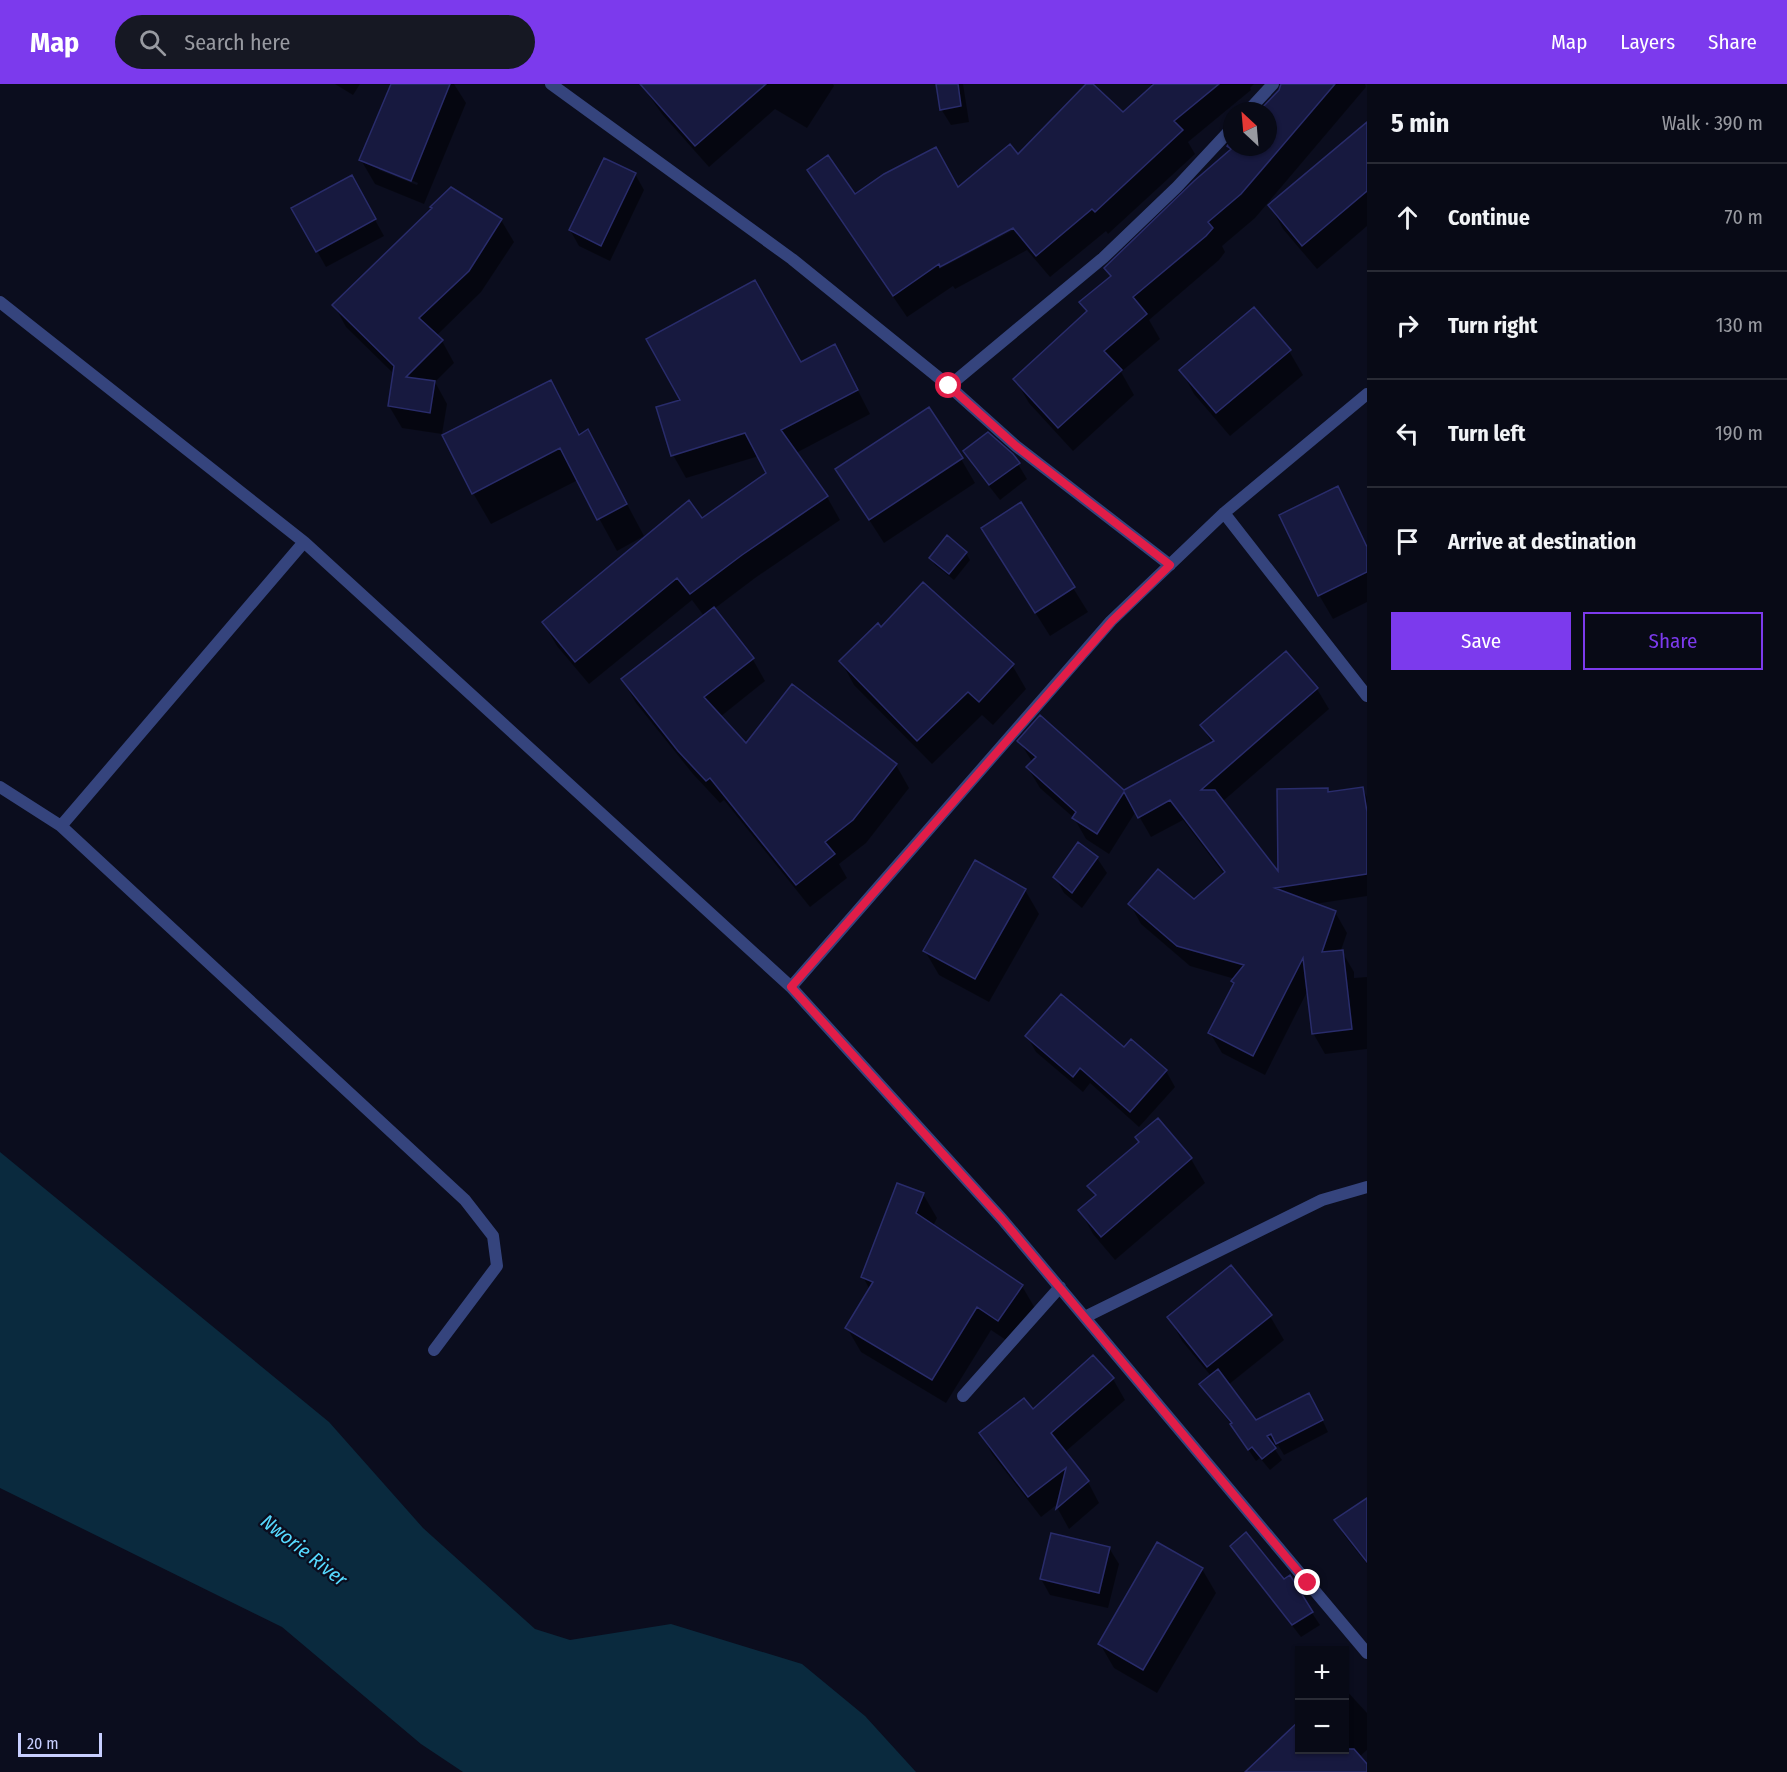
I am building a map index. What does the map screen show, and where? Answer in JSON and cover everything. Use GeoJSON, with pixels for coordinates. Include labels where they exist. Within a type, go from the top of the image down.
{"type":"FeatureCollection","features":[{"type":"Feature","properties":{"kind":"street"},"geometry":{"type":"LineString","coordinates":[[551,84],[792,259],[949,386],[1016,446],[1170,565]]}},
{"type":"Feature","properties":{"kind":"street"},"geometry":{"type":"LineString","coordinates":[[1256,102],[1273,84]]}},
{"type":"Feature","properties":{"kind":"street"},"geometry":{"type":"LineString","coordinates":[[949,386],[1103,258],[1177,187],[1223,138]]}},
{"type":"Feature","properties":{"kind":"street"},"geometry":{"type":"LineString","coordinates":[[0,302],[303,542],[791,987],[1002,1219],[1367,1653]]}},
{"type":"Feature","properties":{"kind":"street"},"geometry":{"type":"LineString","coordinates":[[791,987],[1112,621],[1224,513],[1367,394]]}},
{"type":"Feature","properties":{"kind":"street"},"geometry":{"type":"LineString","coordinates":[[1224,513],[1367,696]]}},
{"type":"Feature","properties":{"kind":"street"},"geometry":{"type":"LineString","coordinates":[[61,826],[303,542]]}},
{"type":"Feature","properties":{"kind":"street"},"geometry":{"type":"LineString","coordinates":[[0,787],[61,826],[465,1200],[494,1236],[497,1266],[434,1350]]}},
{"type":"Feature","properties":{"kind":"street"},"geometry":{"type":"LineString","coordinates":[[1085,1317],[1322,1200],[1367,1187]]}},
{"type":"Feature","properties":{"kind":"street"},"geometry":{"type":"LineString","coordinates":[[963,1396],[1059,1287]]}},
{"type":"Feature","properties":{"kind":"water","name":"Nworie River"},"geometry":{"type":"Polygon","coordinates":[[[0,1152],[329,1422],[423,1528],[535,1629],[570,1640],[671,1624],[802,1664],[865,1716],[916,1772],[463,1772],[421,1744],[282,1627],[0,1488],[0,1152]]]}},
{"type":"Feature","properties":{"kind":"building"},"geometry":{"type":"Polygon","coordinates":[[[391,84],[450,84],[411,181],[359,160],[391,84]]]}},
{"type":"Feature","properties":{"kind":"building"},"geometry":{"type":"Polygon","coordinates":[[[640,84],[766,84],[695,146],[640,84]]]}},
{"type":"Feature","properties":{"kind":"building"},"geometry":{"type":"Polygon","coordinates":[[[936,84],[958,84],[961,106],[940,110],[936,84]]]}},
{"type":"Feature","properties":{"kind":"building"},"geometry":{"type":"Polygon","coordinates":[[[1086,84],[1093,84],[1123,112],[1154,84],[1219,84],[1174,121],[1183,130],[1095,212],[1092,209],[1036,256],[1013,228],[940,267],[939,264],[893,296],[807,170],[828,155],[855,194],[884,174],[936,147],[958,187],[1010,144],[1018,154],[1086,84]]]}},
{"type":"Feature","properties":{"kind":"building"},"geometry":{"type":"Polygon","coordinates":[[[1281,84],[1335,84],[1277,152],[1277,102],[1268,102],[1279,90],[1281,84]]]}},
{"type":"Feature","properties":{"kind":"building"},"geometry":{"type":"Polygon","coordinates":[[[1367,122],[1367,191],[1302,246],[1268,205],[1367,122]]]}},
{"type":"Feature","properties":{"kind":"building"},"geometry":{"type":"Polygon","coordinates":[[[1223,156],[1273,156],[1241,194],[1208,222],[1213,228],[1206,236],[1133,297],[1147,314],[1104,351],[1122,370],[1058,428],[1013,379],[1087,311],[1079,302],[1111,276],[1104,268],[1223,156]]]}},
{"type":"Feature","properties":{"kind":"building"},"geometry":{"type":"Polygon","coordinates":[[[604,158],[636,173],[601,246],[569,230],[604,158]]]}},
{"type":"Feature","properties":{"kind":"building"},"geometry":{"type":"Polygon","coordinates":[[[352,175],[376,219],[316,252],[291,208],[352,175]]]}},
{"type":"Feature","properties":{"kind":"building"},"geometry":{"type":"Polygon","coordinates":[[[451,187],[502,219],[469,271],[419,318],[443,340],[406,377],[435,381],[430,413],[388,406],[394,366],[332,305],[451,187]]]}},
{"type":"Feature","properties":{"kind":"building"},"geometry":{"type":"Polygon","coordinates":[[[755,280],[801,362],[835,344],[858,390],[781,430],[828,496],[690,594],[677,578],[575,662],[542,622],[689,500],[702,518],[766,473],[745,433],[671,456],[656,407],[680,400],[646,339],[755,280]]]}},
{"type":"Feature","properties":{"kind":"building"},"geometry":{"type":"Polygon","coordinates":[[[1254,307],[1291,350],[1216,413],[1179,370],[1254,307]]]}},
{"type":"Feature","properties":{"kind":"building"},"geometry":{"type":"Polygon","coordinates":[[[551,380],[579,435],[588,429],[627,504],[597,520],[560,448],[472,494],[442,435],[551,380]]]}},
{"type":"Feature","properties":{"kind":"building"},"geometry":{"type":"Polygon","coordinates":[[[929,407],[963,458],[869,520],[835,469],[929,407]]]}},
{"type":"Feature","properties":{"kind":"building"},"geometry":{"type":"Polygon","coordinates":[[[988,432],[1020,463],[989,485],[963,451],[988,432]]]}},
{"type":"Feature","properties":{"kind":"building"},"geometry":{"type":"Polygon","coordinates":[[[1338,486],[1367,547],[1367,572],[1318,596],[1279,515],[1338,486]]]}},
{"type":"Feature","properties":{"kind":"building"},"geometry":{"type":"Polygon","coordinates":[[[1021,502],[1075,587],[1035,613],[981,528],[1021,502]]]}},
{"type":"Feature","properties":{"kind":"building"},"geometry":{"type":"Polygon","coordinates":[[[947,535],[967,552],[949,574],[929,558],[947,535]]]}},
{"type":"Feature","properties":{"kind":"building"},"geometry":{"type":"Polygon","coordinates":[[[923,582],[1014,664],[979,702],[968,692],[917,741],[839,661],[878,623],[881,627],[923,582]]]}},
{"type":"Feature","properties":{"kind":"building"},"geometry":{"type":"Polygon","coordinates":[[[714,607],[754,658],[704,697],[746,743],[792,684],[897,764],[853,820],[825,842],[835,854],[796,885],[710,778],[706,781],[678,751],[621,679],[714,607]]]}},
{"type":"Feature","properties":{"kind":"building"},"geometry":{"type":"Polygon","coordinates":[[[1286,651],[1318,688],[1201,790],[1215,790],[1278,871],[1277,789],[1328,788],[1328,792],[1363,787],[1367,812],[1367,874],[1275,888],[1336,911],[1322,952],[1343,950],[1352,1029],[1312,1034],[1303,958],[1253,1056],[1208,1033],[1234,983],[1231,981],[1244,965],[1177,946],[1128,904],[1158,869],[1194,899],[1225,872],[1170,800],[1138,818],[1124,792],[1097,834],[1072,818],[1076,812],[1026,767],[1036,757],[1017,741],[1040,715],[1124,790],[1214,741],[1200,725],[1286,651]]]}},
{"type":"Feature","properties":{"kind":"building"},"geometry":{"type":"Polygon","coordinates":[[[1078,842],[1098,857],[1072,893],[1053,877],[1078,842]]]}},
{"type":"Feature","properties":{"kind":"building"},"geometry":{"type":"Polygon","coordinates":[[[975,860],[1026,889],[975,979],[923,951],[975,860]]]}},
{"type":"Feature","properties":{"kind":"building"},"geometry":{"type":"Polygon","coordinates":[[[1061,994],[1124,1047],[1131,1039],[1167,1070],[1130,1112],[1080,1068],[1073,1077],[1025,1036],[1061,994]]]}},
{"type":"Feature","properties":{"kind":"building"},"geometry":{"type":"Polygon","coordinates":[[[1158,1118],[1192,1158],[1101,1237],[1078,1210],[1096,1195],[1087,1186],[1139,1142],[1135,1137],[1158,1118]]]}},
{"type":"Feature","properties":{"kind":"building"},"geometry":{"type":"Polygon","coordinates":[[[897,1183],[924,1193],[916,1213],[1023,1285],[998,1321],[977,1307],[932,1380],[845,1328],[873,1282],[861,1277],[897,1183]]]}},
{"type":"Feature","properties":{"kind":"building"},"geometry":{"type":"Polygon","coordinates":[[[1231,1265],[1272,1315],[1207,1367],[1167,1317],[1231,1265]]]}},
{"type":"Feature","properties":{"kind":"building"},"geometry":{"type":"Polygon","coordinates":[[[1093,1355],[1114,1378],[1051,1433],[1089,1481],[1056,1509],[1066,1468],[1028,1497],[979,1433],[1024,1398],[1033,1409],[1093,1355]]]}},
{"type":"Feature","properties":{"kind":"building"},"geometry":{"type":"Polygon","coordinates":[[[1218,1369],[1256,1420],[1309,1393],[1323,1420],[1276,1444],[1271,1434],[1267,1436],[1276,1448],[1262,1459],[1252,1447],[1248,1450],[1230,1424],[1232,1423],[1199,1384],[1218,1369]]]}},
{"type":"Feature","properties":{"kind":"building"},"geometry":{"type":"Polygon","coordinates":[[[1367,1498],[1367,1562],[1334,1520],[1367,1498]]]}},
{"type":"Feature","properties":{"kind":"building"},"geometry":{"type":"Polygon","coordinates":[[[1246,1532],[1284,1579],[1290,1575],[1313,1612],[1292,1625],[1230,1546],[1246,1532]]]}},
{"type":"Feature","properties":{"kind":"building"},"geometry":{"type":"Polygon","coordinates":[[[1051,1533],[1110,1547],[1099,1593],[1040,1579],[1051,1533]]]}},
{"type":"Feature","properties":{"kind":"building"},"geometry":{"type":"Polygon","coordinates":[[[1157,1542],[1203,1568],[1143,1670],[1098,1644],[1157,1542]]]}},
{"type":"Feature","properties":{"kind":"building"},"geometry":{"type":"Polygon","coordinates":[[[1295,1725],[1295,1754],[1349,1754],[1349,1749],[1354,1749],[1367,1764],[1367,1772],[1245,1772],[1295,1725]]]}},
{"type":"Feature","properties":{"kind":"route"},"geometry":{"type":"LineString","coordinates":[[949,386],[1016,446],[1170,565],[1112,621],[791,987],[1002,1219],[1308,1583]]}}]}
